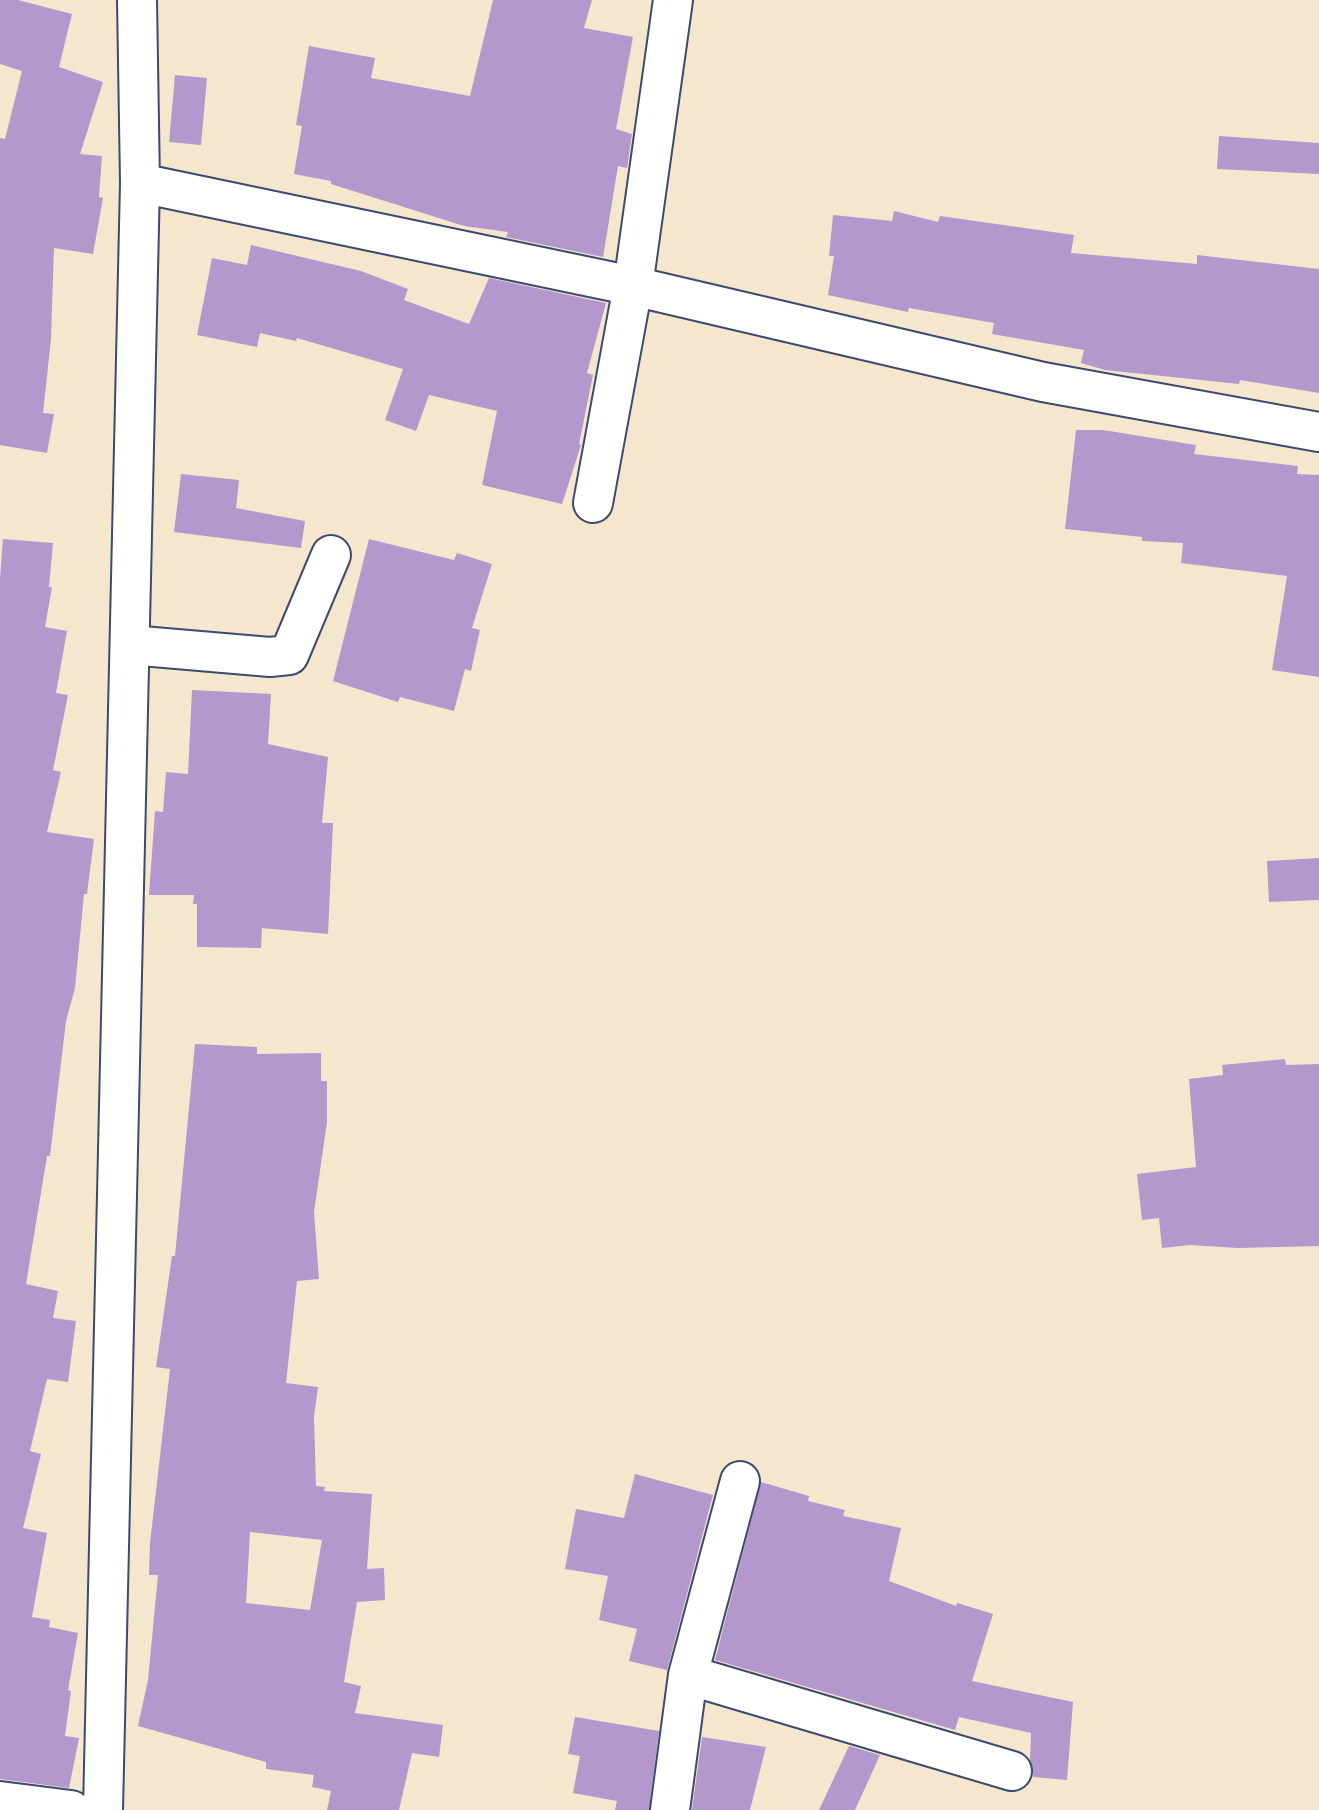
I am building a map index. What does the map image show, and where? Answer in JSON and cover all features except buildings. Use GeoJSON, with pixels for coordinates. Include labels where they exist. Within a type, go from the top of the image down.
{"type":"FeatureCollection","features":[{"type":"Feature","properties":{"kind":"street"},"geometry":{"type":"LineString","coordinates":[[103,1810],[140,183],[137,0]]}},
{"type":"Feature","properties":{"kind":"street"},"geometry":{"type":"LineString","coordinates":[[593,503],[633,286],[673,0]]}},
{"type":"Feature","properties":{"kind":"street"},"geometry":{"type":"LineString","coordinates":[[140,183],[633,286],[1043,382],[1319,432]]}},
{"type":"Feature","properties":{"kind":"street"},"geometry":{"type":"LineString","coordinates":[[130,645],[270,657],[289,655],[331,555]]}},
{"type":"Feature","properties":{"kind":"street"},"geometry":{"type":"LineString","coordinates":[[670,1810],[688,1675],[740,1481]]}},
{"type":"Feature","properties":{"kind":"street"},"geometry":{"type":"LineString","coordinates":[[688,1675],[1012,1771]]}},
{"type":"Feature","properties":{"kind":"street"},"geometry":{"type":"LineString","coordinates":[[0,1801],[71,1810]]}}]}
